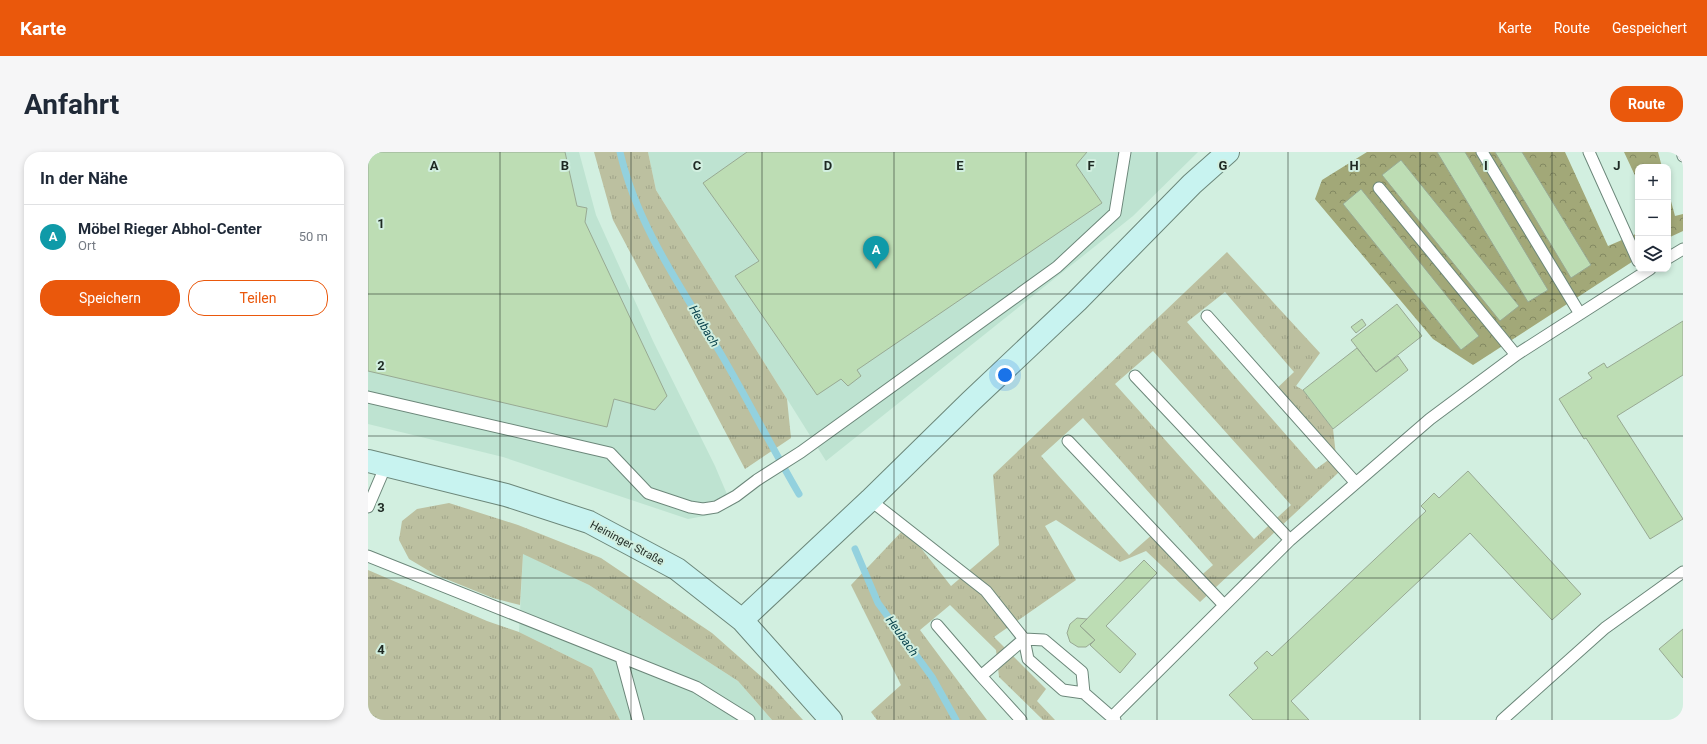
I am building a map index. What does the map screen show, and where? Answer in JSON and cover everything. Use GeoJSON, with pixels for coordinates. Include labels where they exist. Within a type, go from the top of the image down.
{"type":"FeatureCollection","features":[{"type":"Feature","properties":{"kind":"main road"},"geometry":{"type":"LineString","coordinates":[[742,620],[1077,302],[1192,184],[1228,152]]}},
{"type":"Feature","properties":{"kind":"main road","name":"Heininger Straße"},"geometry":{"type":"LineString","coordinates":[[377,463],[506,495],[589,522],[677,569],[742,620],[831,720]]}},
{"type":"Feature","properties":{"kind":"lane"},"geometry":{"type":"LineString","coordinates":[[368,397],[610,453],[648,493],[690,507],[703,509],[716,507],[736,496],[757,480],[801,452],[1057,267],[1115,213],[1125,152]]}},
{"type":"Feature","properties":{"kind":"lane"},"geometry":{"type":"LineString","coordinates":[[1482,152],[1580,314]]}},
{"type":"Feature","properties":{"kind":"lane"},"geometry":{"type":"LineString","coordinates":[[1589,152],[1635,254]]}},
{"type":"Feature","properties":{"kind":"lane"},"geometry":{"type":"LineString","coordinates":[[1682,152],[1683,156]]}},
{"type":"Feature","properties":{"kind":"lane"},"geometry":{"type":"LineString","coordinates":[[1379,188],[1516,355]]}},
{"type":"Feature","properties":{"kind":"lane"},"geometry":{"type":"LineString","coordinates":[[1671,256],[1683,249]]}},
{"type":"Feature","properties":{"kind":"lane"},"geometry":{"type":"LineString","coordinates":[[870,500],[986,591],[1024,639],[1028,658],[1063,690],[1084,693],[1113,718],[1290,540],[1355,482],[1430,419],[1516,355],[1642,272]]}},
{"type":"Feature","properties":{"kind":"lane"},"geometry":{"type":"LineString","coordinates":[[1207,316],[1355,482]]}},
{"type":"Feature","properties":{"kind":"lane"},"geometry":{"type":"LineString","coordinates":[[1135,376],[1290,540]]}},
{"type":"Feature","properties":{"kind":"lane"},"geometry":{"type":"LineString","coordinates":[[1068,441],[1224,606]]}},
{"type":"Feature","properties":{"kind":"lane"},"geometry":{"type":"LineString","coordinates":[[368,507],[377,463]]}},
{"type":"Feature","properties":{"kind":"lane"},"geometry":{"type":"LineString","coordinates":[[368,556],[696,687],[749,720]]}},
{"type":"Feature","properties":{"kind":"lane"},"geometry":{"type":"LineString","coordinates":[[1502,720],[1606,628],[1683,572]]}},
{"type":"Feature","properties":{"kind":"lane"},"geometry":{"type":"LineString","coordinates":[[937,626],[1021,720]]}},
{"type":"Feature","properties":{"kind":"lane"},"geometry":{"type":"LineString","coordinates":[[981,676],[1024,639],[1044,640],[1082,672],[1084,693]]}},
{"type":"Feature","properties":{"kind":"lane"},"geometry":{"type":"LineString","coordinates":[[621,657],[638,720]]}},
{"type":"Feature","properties":{"kind":"shaded area"},"geometry":{"type":"Polygon","coordinates":[[[368,152],[579,152],[596,215],[653,341],[715,466],[732,506],[710,515],[688,519],[503,457],[368,424],[368,152]]]}},
{"type":"Feature","properties":{"kind":"shaded area"},"geometry":{"type":"Polygon","coordinates":[[[648,152],[1198,152],[1133,216],[826,461],[656,190],[648,152]]]}},
{"type":"Feature","properties":{"kind":"shaded area"},"geometry":{"type":"Polygon","coordinates":[[[523,553],[589,585],[738,681],[772,720],[620,720],[592,668],[519,632],[523,553]]]}},
{"type":"Feature","properties":{"kind":"green space"},"geometry":{"type":"Polygon","coordinates":[[[594,152],[648,152],[656,190],[787,399],[791,438],[745,469],[613,220],[594,152]]]}},
{"type":"Feature","properties":{"kind":"green space"},"geometry":{"type":"Polygon","coordinates":[[[1367,152],[1565,152],[1608,246],[1635,234],[1635,260],[1473,365],[1433,339],[1315,199],[1322,180],[1367,152]]]}},
{"type":"Feature","properties":{"kind":"green space"},"geometry":{"type":"Polygon","coordinates":[[[1624,152],[1658,152],[1661,164],[1635,164],[1635,176],[1624,152]]]}},
{"type":"Feature","properties":{"kind":"green space"},"geometry":{"type":"Polygon","coordinates":[[[1671,201],[1675,216],[1683,214],[1683,231],[1671,237],[1671,201]]]}},
{"type":"Feature","properties":{"kind":"green space"},"geometry":{"type":"Polygon","coordinates":[[[1227,252],[1320,353],[1296,386],[1303,390],[1333,429],[1338,473],[1200,602],[1146,551],[1120,562],[1056,520],[1045,526],[1076,580],[994,637],[1046,689],[1037,701],[1055,720],[1043,720],[999,677],[996,650],[950,605],[920,630],[987,720],[877,720],[871,712],[901,685],[851,585],[905,528],[951,586],[999,545],[993,475],[1227,252]],[[1225,292],[1187,322],[1316,469],[1331,458],[1272,393],[1294,372],[1225,292]],[[1153,351],[1115,384],[1254,539],[1291,505],[1153,351]],[[1083,418],[1041,456],[1129,555],[1154,533],[1196,580],[1213,565],[1083,418]]]}},
{"type":"Feature","properties":{"kind":"green space"},"geometry":{"type":"Polygon","coordinates":[[[449,503],[518,525],[601,558],[712,633],[772,686],[803,720],[772,720],[738,681],[589,585],[523,554],[520,605],[493,598],[436,575],[409,559],[399,540],[402,521],[417,509],[449,503]]]}},
{"type":"Feature","properties":{"kind":"green space"},"geometry":{"type":"Polygon","coordinates":[[[368,570],[487,621],[519,632],[592,668],[620,720],[368,720],[368,570]]]}},
{"type":"Feature","properties":{"kind":"building"},"geometry":{"type":"Polygon","coordinates":[[[368,152],[565,152],[577,206],[587,208],[585,222],[667,396],[655,410],[614,399],[607,427],[368,371],[368,152]]]}},
{"type":"Feature","properties":{"kind":"building"},"geometry":{"type":"Polygon","coordinates":[[[747,152],[1087,152],[1076,165],[1102,203],[857,370],[861,376],[848,386],[841,379],[817,395],[735,276],[759,261],[703,183],[747,152]]]}},
{"type":"Feature","properties":{"kind":"building"},"geometry":{"type":"Polygon","coordinates":[[[1437,152],[1465,152],[1548,290],[1528,302],[1437,152]]]}},
{"type":"Feature","properties":{"kind":"building"},"geometry":{"type":"Polygon","coordinates":[[[1495,152],[1522,152],[1591,265],[1571,278],[1495,152]]]}},
{"type":"Feature","properties":{"kind":"building"},"geometry":{"type":"Polygon","coordinates":[[[1401,160],[1519,306],[1500,321],[1382,175],[1401,160]]]}},
{"type":"Feature","properties":{"kind":"building"},"geometry":{"type":"Polygon","coordinates":[[[1361,189],[1479,336],[1461,350],[1343,204],[1361,189]]]}},
{"type":"Feature","properties":{"kind":"building"},"geometry":{"type":"Polygon","coordinates":[[[1397,304],[1422,336],[1376,372],[1351,340],[1397,304]]]}},
{"type":"Feature","properties":{"kind":"building"},"geometry":{"type":"Polygon","coordinates":[[[1362,319],[1366,325],[1356,333],[1351,327],[1362,319]]]}},
{"type":"Feature","properties":{"kind":"building"},"geometry":{"type":"Polygon","coordinates":[[[1683,321],[1683,375],[1617,416],[1683,519],[1650,539],[1586,438],[1584,439],[1559,399],[1592,378],[1588,373],[1604,363],[1607,368],[1683,321]]]}},
{"type":"Feature","properties":{"kind":"building"},"geometry":{"type":"Polygon","coordinates":[[[1357,348],[1376,372],[1398,356],[1408,370],[1333,429],[1303,390],[1357,348]]]}},
{"type":"Feature","properties":{"kind":"building"},"geometry":{"type":"Polygon","coordinates":[[[1468,471],[1581,594],[1552,620],[1470,533],[1291,701],[1309,720],[1253,720],[1229,695],[1258,668],[1254,663],[1267,651],[1272,656],[1426,511],[1421,506],[1434,493],[1439,498],[1468,471]]]}},
{"type":"Feature","properties":{"kind":"building"},"geometry":{"type":"Polygon","coordinates":[[[1144,560],[1157,573],[1106,626],[1136,654],[1120,673],[1090,645],[1095,640],[1080,626],[1144,560]]]}},
{"type":"Feature","properties":{"kind":"building"},"geometry":{"type":"Polygon","coordinates":[[[1077,618],[1087,619],[1080,626],[1095,640],[1086,647],[1078,647],[1070,642],[1067,633],[1070,624],[1077,618]]]}},
{"type":"Feature","properties":{"kind":"building"},"geometry":{"type":"Polygon","coordinates":[[[1683,629],[1683,678],[1659,649],[1683,629]]]}},
{"type":"Feature","properties":{"kind":"waterway","name":"Heubach"},"geometry":{"type":"LineString","coordinates":[[620,152],[628,179],[649,232],[731,371],[799,494]]}},
{"type":"Feature","properties":{"kind":"waterway","name":"Heubach"},"geometry":{"type":"LineString","coordinates":[[855,549],[878,603],[932,677],[956,720]]}},
{"type":"Feature","properties":{"kind":"place","name":"Möbel Rieger Abhol-Center"},"geometry":{"type":"Point","coordinates":[876,269]}}]}
